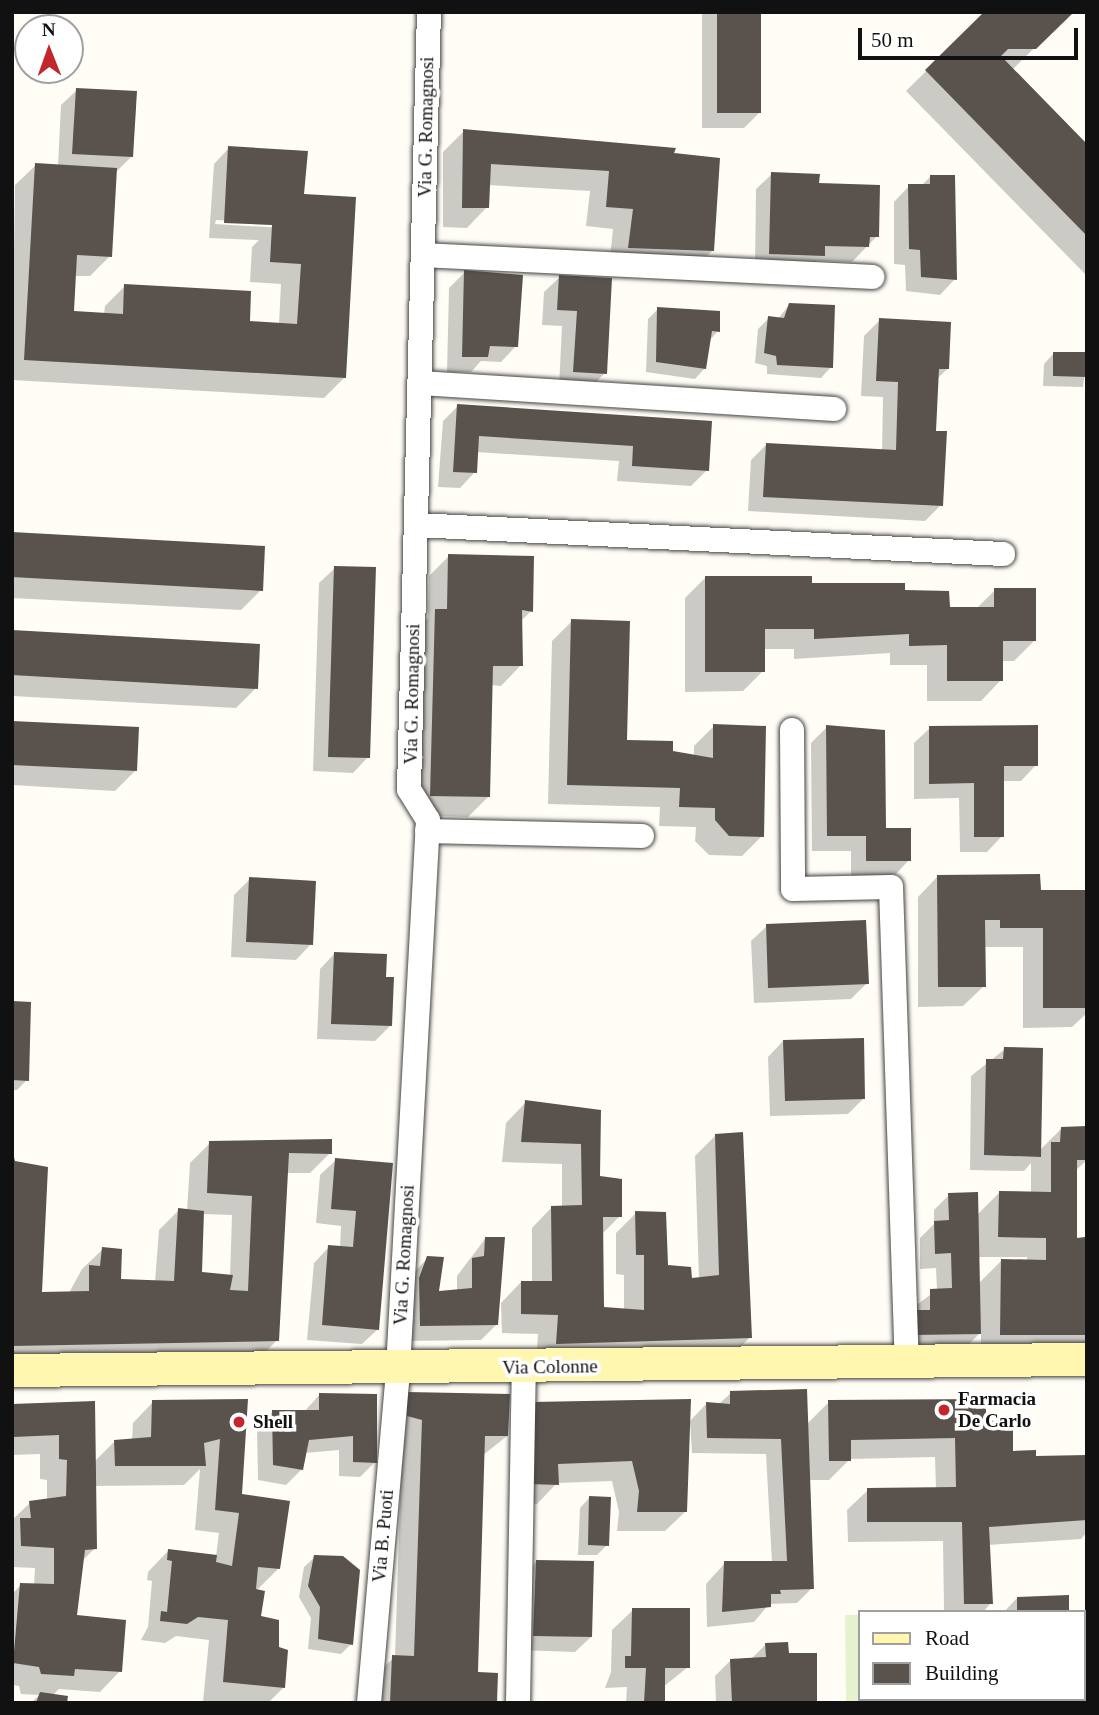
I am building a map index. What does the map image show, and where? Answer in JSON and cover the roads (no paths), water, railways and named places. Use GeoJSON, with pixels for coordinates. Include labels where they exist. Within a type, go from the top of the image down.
{"type":"FeatureCollection","features":[{"type":"Feature","properties":{"kind":"main road","name":"Via Colonne"},"geometry":{"type":"LineString","coordinates":[[12,1370],[398,1369],[1087,1359]]}},
{"type":"Feature","properties":{"kind":"street","name":"Via G. Romagnosi"},"geometry":{"type":"LineString","coordinates":[[398,1369],[428,820],[409,789],[429,12]]}},
{"type":"Feature","properties":{"kind":"street"},"geometry":{"type":"LineString","coordinates":[[423,255],[872,277]]}},
{"type":"Feature","properties":{"kind":"street"},"geometry":{"type":"LineString","coordinates":[[419,383],[834,409]]}},
{"type":"Feature","properties":{"kind":"street"},"geometry":{"type":"LineString","coordinates":[[416,525],[1003,554]]}},
{"type":"Feature","properties":{"kind":"street"},"geometry":{"type":"LineString","coordinates":[[792,730],[793,889],[891,887],[907,1362]]}},
{"type":"Feature","properties":{"kind":"street"},"geometry":{"type":"LineString","coordinates":[[427,831],[642,836]]}},
{"type":"Feature","properties":{"kind":"street"},"geometry":{"type":"LineString","coordinates":[[518,1703],[524,1367]]}},
{"type":"Feature","properties":{"kind":"street","name":"Via B. Puoti"},"geometry":{"type":"LineString","coordinates":[[369,1703],[398,1369]]}},
{"type":"Feature","properties":{"kind":"place","name":"Farmacia De Carlo"},"geometry":{"type":"Point","coordinates":[944,1410]}},
{"type":"Feature","properties":{"kind":"place","name":"Shell"},"geometry":{"type":"Point","coordinates":[239,1422]}}]}
